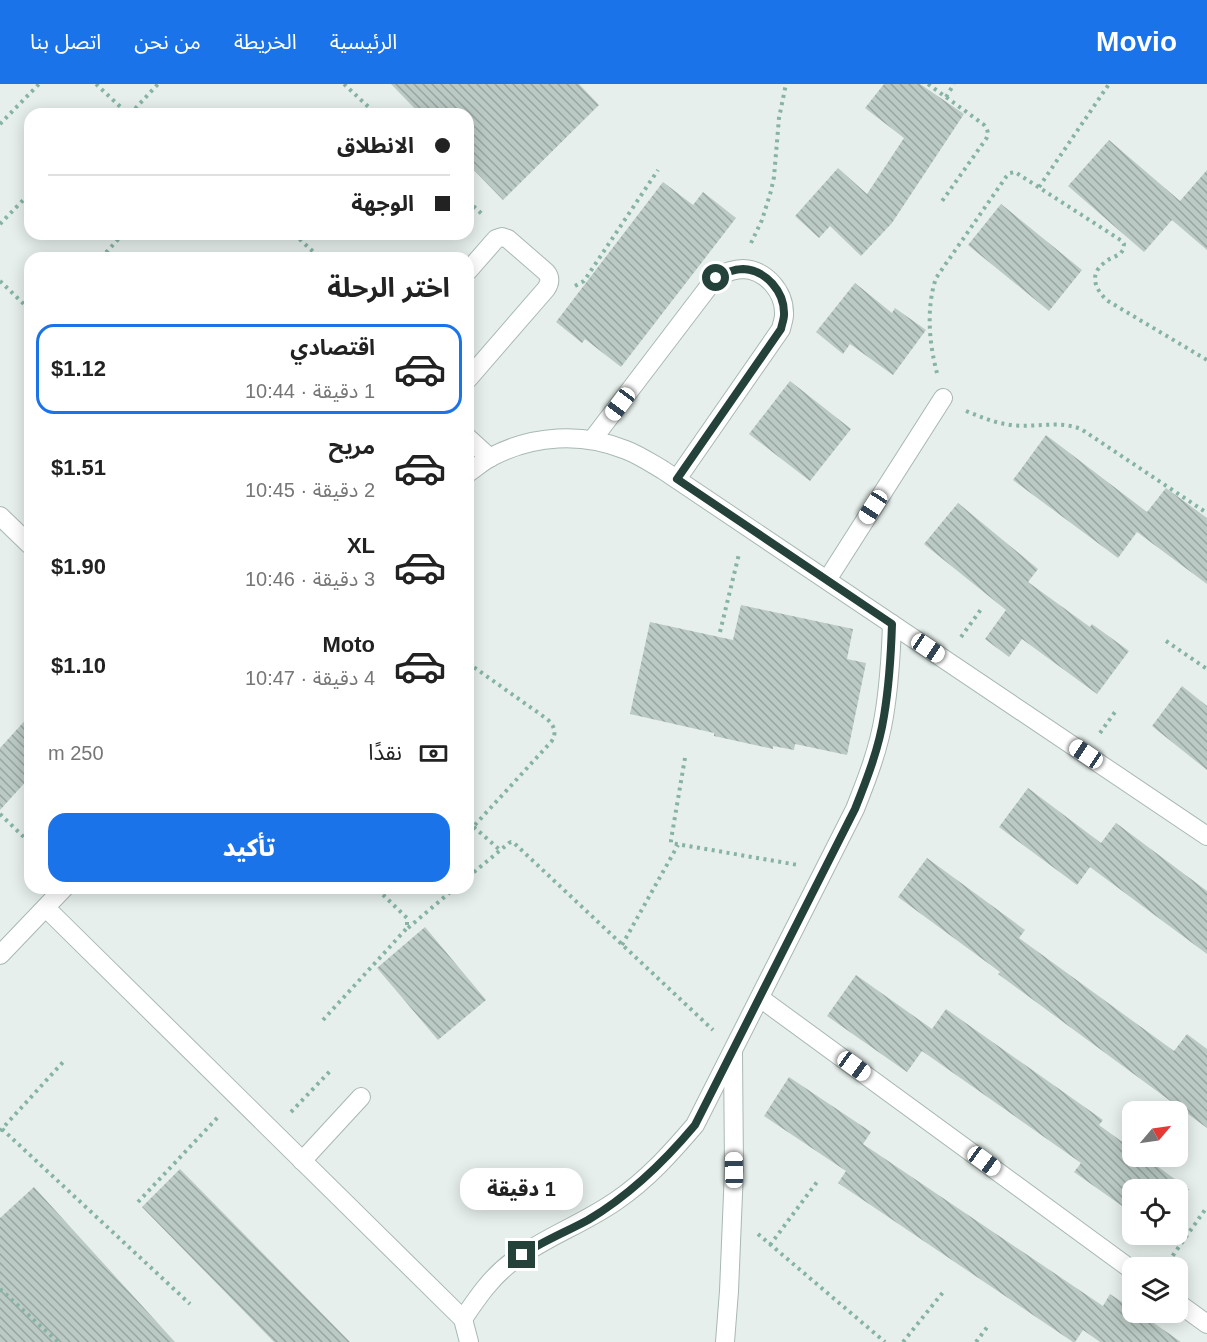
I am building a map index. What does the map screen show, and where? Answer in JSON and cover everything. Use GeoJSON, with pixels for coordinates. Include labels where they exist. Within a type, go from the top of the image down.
{"type":"FeatureCollection","features":[{"type":"Feature","properties":{"kind":"street"},"geometry":{"type":"LineString","coordinates":[[474,264],[496,239],[505,237],[549,275],[546,289],[474,372]]}},
{"type":"Feature","properties":{"kind":"street"},"geometry":{"type":"LineString","coordinates":[[592,440],[716,278],[728,271],[742,269],[756,271],[768,279],[777,289],[783,301],[784,315],[781,329],[677,479]]}},
{"type":"Feature","properties":{"kind":"street"},"geometry":{"type":"LineString","coordinates":[[827,580],[943,398]]}},
{"type":"Feature","properties":{"kind":"street"},"geometry":{"type":"LineString","coordinates":[[474,469],[513,447],[537,441],[562,438],[592,440],[627,450],[677,479],[1207,836]]}},
{"type":"Feature","properties":{"kind":"street"},"geometry":{"type":"LineString","coordinates":[[474,443],[490,458]]}},
{"type":"Feature","properties":{"kind":"street"},"geometry":{"type":"LineString","coordinates":[[0,516],[24,538]]}},
{"type":"Feature","properties":{"kind":"street"},"geometry":{"type":"LineString","coordinates":[[463,1319],[493,1279],[512,1262],[532,1248],[587,1220],[617,1200],[646,1178],[695,1125],[855,809],[872,764],[884,718],[890,672],[892,624]]}},
{"type":"Feature","properties":{"kind":"street"},"geometry":{"type":"LineString","coordinates":[[0,955],[59,894]]}},
{"type":"Feature","properties":{"kind":"street"},"geometry":{"type":"LineString","coordinates":[[46,908],[463,1319],[469,1342]]}},
{"type":"Feature","properties":{"kind":"street"},"geometry":{"type":"LineString","coordinates":[[760,998],[1122,1263]]}},
{"type":"Feature","properties":{"kind":"street"},"geometry":{"type":"LineString","coordinates":[[725,1342],[734,1170],[733,1048]]}},
{"type":"Feature","properties":{"kind":"street"},"geometry":{"type":"LineString","coordinates":[[302,1161],[361,1097]]}},
{"type":"Feature","properties":{"kind":"street"},"geometry":{"type":"LineString","coordinates":[[1188,1310],[1207,1324]]}},
{"type":"Feature","properties":{"kind":"path"},"geometry":{"type":"LineString","coordinates":[[0,124],[39,84]]}},
{"type":"Feature","properties":{"kind":"path"},"geometry":{"type":"LineString","coordinates":[[96,84],[122,108]]}},
{"type":"Feature","properties":{"kind":"path"},"geometry":{"type":"LineString","coordinates":[[135,108],[158,84]]}},
{"type":"Feature","properties":{"kind":"path"},"geometry":{"type":"LineString","coordinates":[[344,84],[370,108]]}},
{"type":"Feature","properties":{"kind":"path"},"geometry":{"type":"LineString","coordinates":[[742,269],[771,191],[779,118],[786,84]]}},
{"type":"Feature","properties":{"kind":"path"},"geometry":{"type":"LineString","coordinates":[[928,84],[985,126],[988,136],[940,204]]}},
{"type":"Feature","properties":{"kind":"path"},"geometry":{"type":"LineString","coordinates":[[946,97],[954,84]]}},
{"type":"Feature","properties":{"kind":"path"},"geometry":{"type":"LineString","coordinates":[[1039,187],[1109,84]]}},
{"type":"Feature","properties":{"kind":"path"},"geometry":{"type":"LineString","coordinates":[[549,282],[556,286],[571,288],[584,281],[658,171]]}},
{"type":"Feature","properties":{"kind":"path"},"geometry":{"type":"LineString","coordinates":[[1207,360],[1101,295],[1096,287],[1095,277],[1098,268],[1124,250],[1122,241],[1017,173],[1012,172],[1007,175],[936,278],[933,286],[930,311],[931,341],[943,398],[959,408],[994,422],[1031,426],[1061,424],[1081,429],[1207,513]]}},
{"type":"Feature","properties":{"kind":"path"},"geometry":{"type":"LineString","coordinates":[[0,224],[24,199]]}},
{"type":"Feature","properties":{"kind":"path"},"geometry":{"type":"LineString","coordinates":[[106,252],[118,240]]}},
{"type":"Feature","properties":{"kind":"path"},"geometry":{"type":"LineString","coordinates":[[300,240],[314,252]]}},
{"type":"Feature","properties":{"kind":"path"},"geometry":{"type":"LineString","coordinates":[[0,281],[24,304]]}},
{"type":"Feature","properties":{"kind":"path"},"geometry":{"type":"LineString","coordinates":[[720,632],[746,526]]}},
{"type":"Feature","properties":{"kind":"path"},"geometry":{"type":"LineString","coordinates":[[945,660],[982,609]]}},
{"type":"Feature","properties":{"kind":"path"},"geometry":{"type":"LineString","coordinates":[[1166,641],[1207,669]]}},
{"type":"Feature","properties":{"kind":"path"},"geometry":{"type":"LineString","coordinates":[[474,667],[547,719],[555,729],[551,742],[474,825]]}},
{"type":"Feature","properties":{"kind":"path"},"geometry":{"type":"LineString","coordinates":[[685,758],[670,840],[672,844],[825,870]]}},
{"type":"Feature","properties":{"kind":"path"},"geometry":{"type":"LineString","coordinates":[[0,814],[24,837]]}},
{"type":"Feature","properties":{"kind":"path"},"geometry":{"type":"LineString","coordinates":[[474,827],[500,850]]}},
{"type":"Feature","properties":{"kind":"path"},"geometry":{"type":"LineString","coordinates":[[474,872],[511,842],[514,843],[733,1048]]}},
{"type":"Feature","properties":{"kind":"path"},"geometry":{"type":"LineString","coordinates":[[622,945],[678,845]]}},
{"type":"Feature","properties":{"kind":"path"},"geometry":{"type":"LineString","coordinates":[[382,894],[407,918],[408,924],[405,930]]}},
{"type":"Feature","properties":{"kind":"path"},"geometry":{"type":"LineString","coordinates":[[322,1020],[405,930],[448,894]]}},
{"type":"Feature","properties":{"kind":"path"},"geometry":{"type":"LineString","coordinates":[[64,1061],[1,1130],[190,1304]]}},
{"type":"Feature","properties":{"kind":"path"},"geometry":{"type":"LineString","coordinates":[[273,1132],[332,1069]]}},
{"type":"Feature","properties":{"kind":"path"},"geometry":{"type":"LineString","coordinates":[[138,1202],[237,1096]]}},
{"type":"Feature","properties":{"kind":"path"},"geometry":{"type":"LineString","coordinates":[[770,1245],[817,1182]]}},
{"type":"Feature","properties":{"kind":"path"},"geometry":{"type":"LineString","coordinates":[[1172,1257],[1207,1207]]}},
{"type":"Feature","properties":{"kind":"path"},"geometry":{"type":"LineString","coordinates":[[732,1212],[885,1342]]}},
{"type":"Feature","properties":{"kind":"path"},"geometry":{"type":"LineString","coordinates":[[0,1289],[58,1342]]}},
{"type":"Feature","properties":{"kind":"path"},"geometry":{"type":"LineString","coordinates":[[903,1342],[944,1290]]}},
{"type":"Feature","properties":{"kind":"path"},"geometry":{"type":"LineString","coordinates":[[976,1342],[988,1326]]}},
{"type":"Feature","properties":{"kind":"building"},"geometry":{"type":"Polygon","coordinates":[[[391,84],[579,84],[599,105],[503,200],[474,170],[474,108],[414,108],[391,84]]]}},
{"type":"Feature","properties":{"kind":"building"},"geometry":{"type":"Polygon","coordinates":[[[884,84],[920,84],[964,114],[892,223],[861,256],[830,226],[819,238],[795,216],[838,168],[867,194],[904,138],[865,108],[884,84]]]}},
{"type":"Feature","properties":{"kind":"building"},"geometry":{"type":"Polygon","coordinates":[[[1109,140],[1180,201],[1207,170],[1207,250],[1172,220],[1144,252],[1068,186],[1109,140]]]}},
{"type":"Feature","properties":{"kind":"building"},"geometry":{"type":"Polygon","coordinates":[[[663,182],[693,205],[703,192],[736,218],[621,367],[585,339],[582,343],[556,322],[663,182]]]}},
{"type":"Feature","properties":{"kind":"building"},"geometry":{"type":"Polygon","coordinates":[[[1001,204],[1082,270],[1049,311],[968,245],[1001,204]]]}},
{"type":"Feature","properties":{"kind":"building"},"geometry":{"type":"Polygon","coordinates":[[[855,283],[892,313],[895,308],[926,330],[893,375],[850,344],[843,354],[816,332],[855,283]]]}},
{"type":"Feature","properties":{"kind":"building"},"geometry":{"type":"Polygon","coordinates":[[[790,381],[851,429],[810,481],[749,434],[790,381]]]}},
{"type":"Feature","properties":{"kind":"building"},"geometry":{"type":"Polygon","coordinates":[[[1046,435],[1147,512],[1166,488],[1207,518],[1207,584],[1137,532],[1118,558],[1013,480],[1046,435]]]}},
{"type":"Feature","properties":{"kind":"building"},"geometry":{"type":"Polygon","coordinates":[[[958,503],[1038,569],[1028,582],[1090,627],[1092,624],[1129,651],[1097,694],[1022,639],[1009,657],[985,639],[1006,610],[924,544],[958,503]]]}},
{"type":"Feature","properties":{"kind":"building"},"geometry":{"type":"Polygon","coordinates":[[[741,605],[853,629],[847,659],[866,663],[847,755],[795,744],[794,750],[773,746],[773,749],[630,714],[650,622],[733,640],[741,605]]]}},
{"type":"Feature","properties":{"kind":"building"},"geometry":{"type":"Polygon","coordinates":[[[1182,686],[1207,706],[1207,770],[1152,726],[1182,686]]]}},
{"type":"Feature","properties":{"kind":"building"},"geometry":{"type":"Polygon","coordinates":[[[24,722],[24,784],[0,810],[0,748],[24,722]]]}},
{"type":"Feature","properties":{"kind":"building"},"geometry":{"type":"Polygon","coordinates":[[[1028,788],[1101,843],[1116,823],[1207,891],[1207,954],[1090,867],[1077,885],[999,827],[1028,788]]]}},
{"type":"Feature","properties":{"kind":"building"},"geometry":{"type":"Polygon","coordinates":[[[927,858],[1025,930],[1019,938],[1174,1051],[1187,1034],[1207,1049],[1207,1128],[1188,1114],[1188,1101],[1170,1101],[898,897],[927,858]]]}},
{"type":"Feature","properties":{"kind":"building"},"geometry":{"type":"Polygon","coordinates":[[[425,927],[486,1000],[438,1040],[377,968],[425,927]]]}},
{"type":"Feature","properties":{"kind":"building"},"geometry":{"type":"Polygon","coordinates":[[[856,975],[932,1029],[946,1009],[1103,1120],[1099,1125],[1122,1142],[1122,1167],[1158,1167],[1175,1179],[1122,1179],[1122,1206],[1074,1172],[1081,1163],[922,1051],[907,1072],[827,1016],[856,975]]]}},
{"type":"Feature","properties":{"kind":"building"},"geometry":{"type":"Polygon","coordinates":[[[789,1077],[871,1132],[863,1144],[1103,1306],[1110,1294],[1122,1302],[1122,1323],[1154,1323],[1181,1342],[1100,1342],[1083,1330],[1073,1342],[838,1183],[846,1171],[764,1116],[789,1077]]]}},
{"type":"Feature","properties":{"kind":"building"},"geometry":{"type":"Polygon","coordinates":[[[180,1169],[350,1342],[274,1342],[142,1207],[180,1169]]]}},
{"type":"Feature","properties":{"kind":"building"},"geometry":{"type":"Polygon","coordinates":[[[34,1187],[175,1342],[0,1342],[0,1218],[34,1187]]]}},
{"type":"Feature","properties":{"kind":"route"},"geometry":{"type":"LineString","coordinates":[[522,1255],[587,1220],[617,1200],[646,1178],[695,1125],[855,809],[872,764],[884,718],[890,672],[892,624],[677,479],[781,329],[784,315],[783,301],[777,289],[756,271],[742,269],[728,271],[716,278]]}}]}
